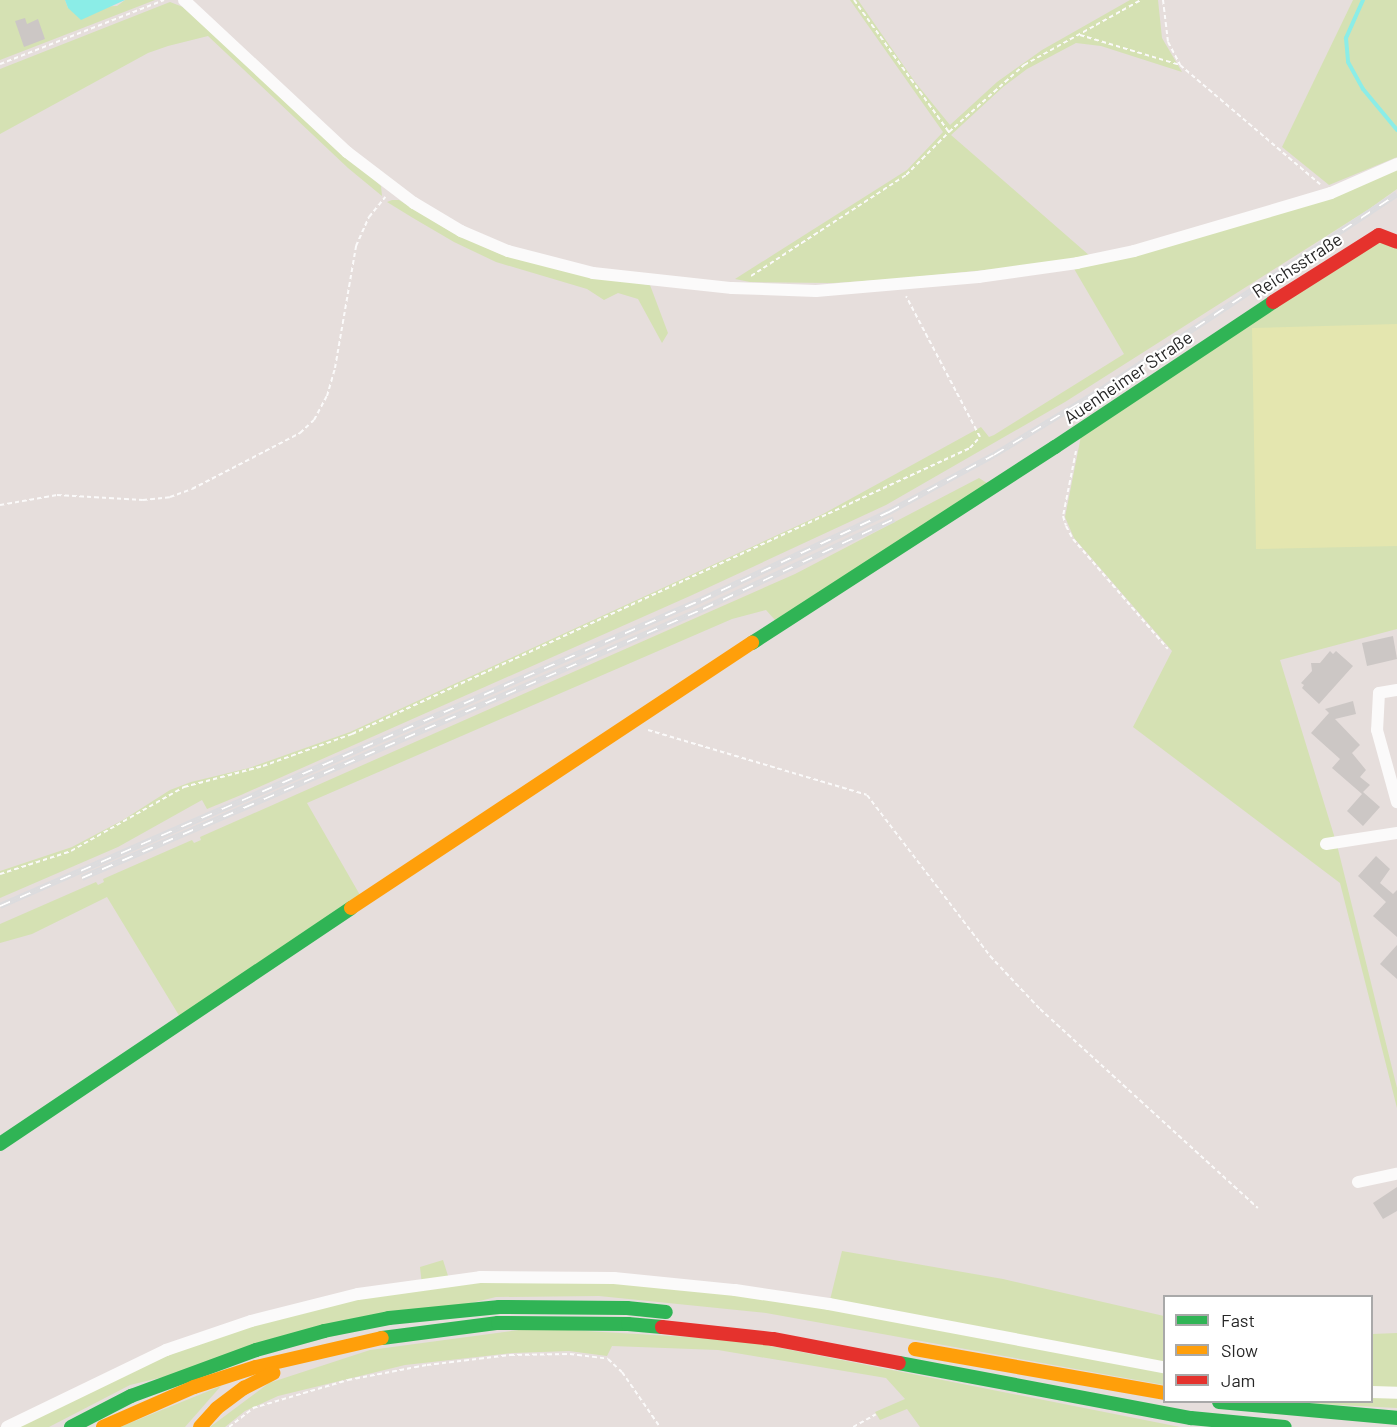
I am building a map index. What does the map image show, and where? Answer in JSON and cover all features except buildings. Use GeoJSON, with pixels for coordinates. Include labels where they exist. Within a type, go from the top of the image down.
{"type":"FeatureCollection","features":[{"type":"Feature","properties":{"kind":"main road","name":"Reichsstraße"},"geometry":{"type":"LineString","coordinates":[[1220,336],[1332,262],[1379,236],[1397,242]]}},
{"type":"Feature","properties":{"kind":"main road","name":"Auenheimer Straße"},"geometry":{"type":"LineString","coordinates":[[0,1144],[628,724],[1081,430],[1220,336]]}},
{"type":"Feature","properties":{"kind":"main road"},"geometry":{"type":"LineString","coordinates":[[71,1427],[131,1396],[256,1350],[324,1331],[389,1318],[498,1307],[627,1308],[683,1314]]}},
{"type":"Feature","properties":{"kind":"main road"},"geometry":{"type":"LineString","coordinates":[[103,1427],[194,1387],[256,1367],[387,1336],[498,1323],[628,1324],[773,1339],[1191,1418],[1286,1427]]}},
{"type":"Feature","properties":{"kind":"main road"},"geometry":{"type":"LineString","coordinates":[[761,1323],[783,1326]]}},
{"type":"Feature","properties":{"kind":"main road"},"geometry":{"type":"LineString","coordinates":[[898,1345],[1163,1393]]}},
{"type":"Feature","properties":{"kind":"main road"},"geometry":{"type":"LineString","coordinates":[[200,1427],[217,1408],[244,1388],[338,1346]]}},
{"type":"Feature","properties":{"kind":"main road"},"geometry":{"type":"LineString","coordinates":[[1231,1403],[1254,1407],[1397,1418]]}},
{"type":"Feature","properties":{"kind":"main road"},"geometry":{"type":"LineString","coordinates":[[1191,1418],[1217,1427]]}},
{"type":"Feature","properties":{"kind":"street"},"geometry":{"type":"LineString","coordinates":[[184,0],[347,152],[393,188],[461,231],[508,251],[593,273],[732,288],[816,291],[901,285],[1055,266],[1134,251],[1331,193],[1397,164]]}},
{"type":"Feature","properties":{"kind":"street"},"geometry":{"type":"LineString","coordinates":[[1397,690],[1379,693],[1377,730],[1397,802]]}},
{"type":"Feature","properties":{"kind":"street"},"geometry":{"type":"LineString","coordinates":[[1326,844],[1397,833]]}},
{"type":"Feature","properties":{"kind":"street"},"geometry":{"type":"LineString","coordinates":[[1358,1182],[1397,1174]]}},
{"type":"Feature","properties":{"kind":"street"},"geometry":{"type":"LineString","coordinates":[[7,1427],[166,1350],[251,1321],[358,1294],[480,1277],[614,1278],[735,1290],[828,1304],[1163,1367]]}},
{"type":"Feature","properties":{"kind":"street"},"geometry":{"type":"LineString","coordinates":[[1373,1392],[1397,1393]]}},
{"type":"Feature","properties":{"kind":"path"},"geometry":{"type":"LineString","coordinates":[[0,64],[164,0]]}},
{"type":"Feature","properties":{"kind":"path"},"geometry":{"type":"LineString","coordinates":[[854,0],[948,132]]}},
{"type":"Feature","properties":{"kind":"path"},"geometry":{"type":"LineString","coordinates":[[732,288],[906,176],[948,132],[1024,65],[1141,0]]}},
{"type":"Feature","properties":{"kind":"path"},"geometry":{"type":"LineString","coordinates":[[1163,0],[1168,42],[1180,65],[1331,193]]}},
{"type":"Feature","properties":{"kind":"path"},"geometry":{"type":"LineString","coordinates":[[1080,35],[1180,65]]}},
{"type":"Feature","properties":{"kind":"path"},"geometry":{"type":"LineString","coordinates":[[0,505],[57,495],[143,500],[170,497],[192,489],[300,433],[314,420],[327,396],[335,368],[356,246],[369,217],[393,188]]}},
{"type":"Feature","properties":{"kind":"path"},"geometry":{"type":"LineString","coordinates":[[0,874],[71,851],[184,788],[263,766],[352,734],[970,448],[980,437],[901,285]]}},
{"type":"Feature","properties":{"kind":"path"},"geometry":{"type":"LineString","coordinates":[[1081,430],[1063,516],[1066,526],[1079,546],[1168,649]]}},
{"type":"Feature","properties":{"kind":"path"},"geometry":{"type":"LineString","coordinates":[[628,724],[867,795],[990,956],[1040,1010],[1258,1208]]}},
{"type":"Feature","properties":{"kind":"path"},"geometry":{"type":"LineString","coordinates":[[229,1427],[253,1408],[348,1380],[451,1362],[510,1355],[570,1354],[608,1359],[622,1372],[660,1427]]}},
{"type":"Feature","properties":{"kind":"path"},"geometry":{"type":"LineString","coordinates":[[853,1427],[876,1414]]}},
{"type":"Feature","properties":{"kind":"green space"},"geometry":{"type":"Polygon","coordinates":[[[0,0],[65,0],[68,8],[117,6],[125,0],[155,0],[0,60],[0,0]]]}},
{"type":"Feature","properties":{"kind":"green space"},"geometry":{"type":"Polygon","coordinates":[[[850,0],[858,0],[915,82],[950,125],[997,82],[1042,50],[1130,0],[1158,0],[1162,38],[1182,72],[1101,46],[1076,43],[1027,69],[1003,87],[951,135],[1090,256],[1005,268],[833,283],[750,282],[735,279],[907,170],[943,132],[850,0]]]}},
{"type":"Feature","properties":{"kind":"green space"},"geometry":{"type":"Polygon","coordinates":[[[1353,0],[1397,0],[1397,157],[1329,185],[1282,147],[1353,0]]]}},
{"type":"Feature","properties":{"kind":"green space"},"geometry":{"type":"Polygon","coordinates":[[[170,2],[183,7],[381,186],[382,196],[348,168],[208,36],[148,53],[0,134],[0,69],[170,2]]]}},
{"type":"Feature","properties":{"kind":"green space"},"geometry":{"type":"Polygon","coordinates":[[[1397,169],[1397,189],[1369,209],[1065,402],[886,505],[690,596],[241,795],[207,809],[202,800],[118,847],[0,898],[0,871],[72,847],[123,820],[170,790],[191,782],[249,768],[350,732],[823,514],[981,427],[989,437],[994,435],[1124,354],[1073,267],[1397,169]]]}},
{"type":"Feature","properties":{"kind":"green space"},"geometry":{"type":"Polygon","coordinates":[[[399,200],[453,233],[500,254],[594,277],[650,285],[668,333],[662,343],[638,299],[618,293],[604,300],[587,289],[496,262],[454,242],[387,202],[399,200]]]}},
{"type":"Feature","properties":{"kind":"green space"},"geometry":{"type":"Polygon","coordinates":[[[1379,238],[1397,243],[1397,629],[1280,660],[1337,845],[1397,1088],[1397,1108],[1340,883],[1133,727],[1172,651],[1074,538],[1065,517],[1083,426],[1379,238]]]}},
{"type":"Feature","properties":{"kind":"green space"},"geometry":{"type":"Polygon","coordinates":[[[1397,324],[1397,546],[1256,549],[1252,328],[1397,324]]]}},
{"type":"Feature","properties":{"kind":"green space"},"geometry":{"type":"Polygon","coordinates":[[[979,478],[990,485],[775,620],[766,610],[732,619],[307,803],[364,902],[183,1022],[107,897],[32,934],[0,943],[0,924],[96,882],[98,885],[104,882],[103,879],[192,840],[194,843],[201,840],[200,837],[795,574],[979,478]]]}},
{"type":"Feature","properties":{"kind":"green space"},"geometry":{"type":"Polygon","coordinates":[[[842,1251],[1003,1279],[1163,1316],[1163,1385],[766,1313],[599,1296],[496,1297],[130,1385],[49,1427],[11,1427],[80,1391],[252,1322],[422,1285],[420,1267],[443,1260],[450,1282],[615,1279],[829,1304],[842,1251]]]}},
{"type":"Feature","properties":{"kind":"green space"},"geometry":{"type":"Polygon","coordinates":[[[534,1328],[740,1340],[1180,1427],[920,1427],[907,1409],[880,1420],[875,1412],[905,1399],[886,1378],[718,1350],[612,1346],[607,1356],[569,1351],[512,1353],[405,1365],[278,1396],[245,1411],[225,1427],[210,1427],[269,1383],[370,1350],[534,1328]]]}},
{"type":"Feature","properties":{"kind":"green space"},"geometry":{"type":"Polygon","coordinates":[[[1397,1333],[1397,1408],[1300,1403],[1373,1403],[1373,1334],[1397,1333]]]}},
{"type":"Feature","properties":{"kind":"green space"},"geometry":{"type":"Polygon","coordinates":[[[221,1386],[185,1427],[120,1427],[221,1386]]]}},
{"type":"Feature","properties":{"kind":"water"},"geometry":{"type":"Polygon","coordinates":[[[65,0],[125,0],[81,20],[68,8],[65,0]]]}},
{"type":"Feature","properties":{"kind":"waterway"},"geometry":{"type":"LineString","coordinates":[[1363,0],[1346,38],[1348,62],[1363,89],[1397,130]]}},
{"type":"Feature","properties":{"kind":"railway"},"geometry":{"type":"LineString","coordinates":[[0,906],[701,600],[889,512],[994,455],[1104,388],[1397,194]]}},
{"type":"Feature","properties":{"kind":"railway"},"geometry":{"type":"LineString","coordinates":[[82,878],[703,609],[894,519]]}},
{"type":"Feature","properties":{"kind":"traffic: fast"},"geometry":{"type":"LineString","coordinates":[[752,643],[1055,447],[1273,302]]}},
{"type":"Feature","properties":{"kind":"traffic: fast"},"geometry":{"type":"LineString","coordinates":[[0,1144],[351,908]]}},
{"type":"Feature","properties":{"kind":"traffic: fast"},"geometry":{"type":"LineString","coordinates":[[71,1427],[131,1396],[256,1350],[324,1331],[389,1318],[499,1307],[627,1308],[666,1312]]}},
{"type":"Feature","properties":{"kind":"traffic: fast"},"geometry":{"type":"LineString","coordinates":[[382,1338],[498,1323],[628,1324],[662,1327]]}},
{"type":"Feature","properties":{"kind":"traffic: fast"},"geometry":{"type":"LineString","coordinates":[[899,1363],[1191,1418],[1285,1427]]}},
{"type":"Feature","properties":{"kind":"traffic: fast"},"geometry":{"type":"LineString","coordinates":[[1230,1403],[1397,1418]]}},
{"type":"Feature","properties":{"kind":"traffic: slow"},"geometry":{"type":"LineString","coordinates":[[351,908],[752,643]]}},
{"type":"Feature","properties":{"kind":"traffic: slow"},"geometry":{"type":"LineString","coordinates":[[103,1427],[194,1387],[256,1367],[382,1338]]}},
{"type":"Feature","properties":{"kind":"traffic: slow"},"geometry":{"type":"LineString","coordinates":[[915,1349],[1163,1393]]}},
{"type":"Feature","properties":{"kind":"traffic: slow"},"geometry":{"type":"LineString","coordinates":[[200,1427],[217,1408],[244,1388],[273,1373]]}},
{"type":"Feature","properties":{"kind":"traffic: jam"},"geometry":{"type":"LineString","coordinates":[[1273,302],[1379,235],[1397,242]]}},
{"type":"Feature","properties":{"kind":"traffic: jam"},"geometry":{"type":"LineString","coordinates":[[662,1327],[773,1339],[899,1363]]}}]}
